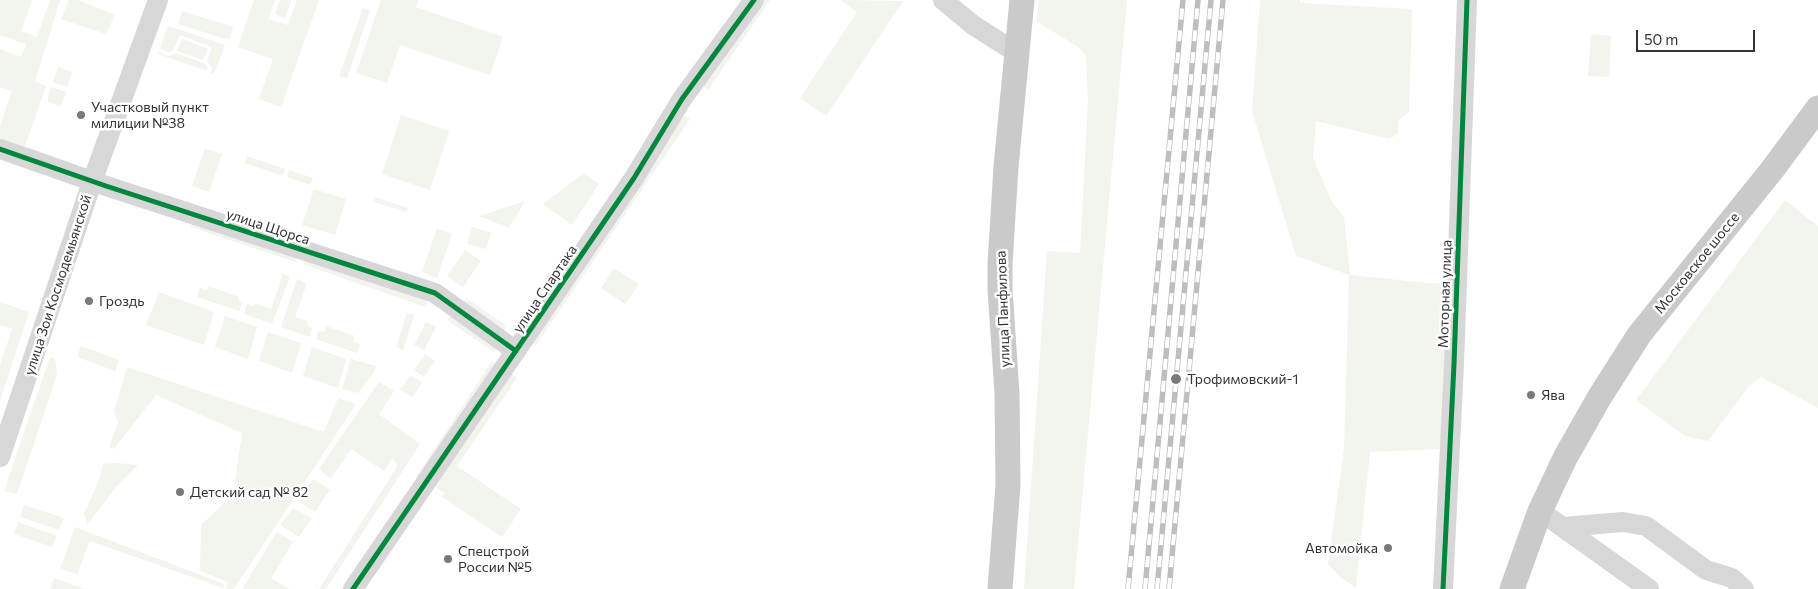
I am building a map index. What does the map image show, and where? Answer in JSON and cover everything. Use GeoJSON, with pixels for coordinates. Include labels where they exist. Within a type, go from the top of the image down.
{"type":"FeatureCollection","features":[{"type":"Feature","properties":{"kind":"main road","name":"улица Панфилова"},"geometry":{"type":"LineString","coordinates":[[1000,589],[1008,486],[1007,393],[1000,264],[1016,53],[1022,0]]}},
{"type":"Feature","properties":{"kind":"main road","name":"Московское шоссе"},"geometry":{"type":"LineString","coordinates":[[1512,589],[1540,511],[1565,458],[1599,398],[1639,335],[1772,170],[1818,108]]}},
{"type":"Feature","properties":{"kind":"street","name":"улица Зои Космодемьянской"},"geometry":{"type":"LineString","coordinates":[[0,457],[92,182],[158,0]]}},
{"type":"Feature","properties":{"kind":"street","name":"улица Спартака"},"geometry":{"type":"LineString","coordinates":[[353,589],[634,178],[682,99],[754,0]]}},
{"type":"Feature","properties":{"kind":"street"},"geometry":{"type":"LineString","coordinates":[[943,0],[973,25],[1016,53]]}},
{"type":"Feature","properties":{"kind":"street","name":"Моторная улица"},"geometry":{"type":"LineString","coordinates":[[1443,589],[1468,0]]}},
{"type":"Feature","properties":{"kind":"street","name":"улица Щорса"},"geometry":{"type":"LineString","coordinates":[[0,149],[92,182],[435,293],[516,351]]}},
{"type":"Feature","properties":{"kind":"street"},"geometry":{"type":"LineString","coordinates":[[1540,511],[1649,589]]}},
{"type":"Feature","properties":{"kind":"street"},"geometry":{"type":"LineString","coordinates":[[1563,527],[1623,522],[1646,526],[1706,570],[1732,578],[1744,589]]}},
{"type":"Feature","properties":{"kind":"shaded area"},"geometry":{"type":"Polygon","coordinates":[[[0,0],[32,0],[21,31],[37,37],[50,0],[60,0],[35,82],[46,86],[25,146],[77,165],[75,171],[0,145],[0,126],[12,91],[0,87],[0,49],[21,57],[26,44],[0,35],[0,0]]]}},
{"type":"Feature","properties":{"kind":"shaded area"},"geometry":{"type":"Polygon","coordinates":[[[69,0],[78,0],[115,15],[106,34],[61,19],[69,0]]]}},
{"type":"Feature","properties":{"kind":"shaded area"},"geometry":{"type":"Polygon","coordinates":[[[254,0],[275,0],[268,19],[288,25],[297,0],[319,0],[281,107],[259,99],[273,59],[238,47],[254,0]]]}},
{"type":"Feature","properties":{"kind":"shaded area"},"geometry":{"type":"Polygon","coordinates":[[[280,0],[291,0],[285,18],[275,14],[280,0]]]}},
{"type":"Feature","properties":{"kind":"shaded area"},"geometry":{"type":"Polygon","coordinates":[[[381,0],[418,0],[416,7],[503,37],[490,75],[400,45],[387,83],[356,73],[381,0]]]}},
{"type":"Feature","properties":{"kind":"shaded area"},"geometry":{"type":"Polygon","coordinates":[[[758,0],[770,0],[708,90],[700,84],[758,0]]]}},
{"type":"Feature","properties":{"kind":"shaded area"},"geometry":{"type":"Polygon","coordinates":[[[841,0],[903,1],[826,116],[800,98],[857,12],[841,0]]]}},
{"type":"Feature","properties":{"kind":"shaded area"},"geometry":{"type":"Polygon","coordinates":[[[1039,0],[1127,0],[1074,589],[1024,589],[1047,251],[1080,253],[1088,100],[1086,56],[1078,47],[1036,21],[1039,0]]]}},
{"type":"Feature","properties":{"kind":"shaded area"},"geometry":{"type":"Polygon","coordinates":[[[1260,0],[1300,0],[1300,3],[1412,9],[1409,112],[1398,121],[1398,134],[1389,139],[1316,121],[1313,158],[1332,202],[1344,217],[1350,275],[1448,284],[1443,449],[1370,452],[1356,588],[1340,577],[1328,564],[1344,449],[1349,275],[1296,256],[1252,111],[1260,0]]]}},
{"type":"Feature","properties":{"kind":"shaded area"},"geometry":{"type":"Polygon","coordinates":[[[363,8],[370,10],[347,78],[339,76],[363,8]]]}},
{"type":"Feature","properties":{"kind":"shaded area"},"geometry":{"type":"Polygon","coordinates":[[[182,11],[233,27],[229,40],[178,24],[182,11]]]}},
{"type":"Feature","properties":{"kind":"shaded area"},"geometry":{"type":"Polygon","coordinates":[[[168,26],[225,45],[214,74],[210,73],[212,68],[207,61],[212,47],[180,35],[173,51],[169,52],[160,49],[168,26]]]}},
{"type":"Feature","properties":{"kind":"shaded area"},"geometry":{"type":"Polygon","coordinates":[[[1591,34],[1611,36],[1609,77],[1588,76],[1591,34]]]}},
{"type":"Feature","properties":{"kind":"shaded area"},"geometry":{"type":"Polygon","coordinates":[[[182,39],[208,49],[203,60],[177,51],[182,39]]]}},
{"type":"Feature","properties":{"kind":"shaded area"},"geometry":{"type":"Polygon","coordinates":[[[159,52],[169,56],[175,53],[204,63],[208,68],[207,71],[158,54],[159,52]]]}},
{"type":"Feature","properties":{"kind":"shaded area"},"geometry":{"type":"Polygon","coordinates":[[[58,67],[72,72],[67,87],[53,82],[58,67]]]}},
{"type":"Feature","properties":{"kind":"shaded area"},"geometry":{"type":"Polygon","coordinates":[[[51,87],[66,92],[61,106],[47,102],[51,87]]]}},
{"type":"Feature","properties":{"kind":"shaded area"},"geometry":{"type":"Polygon","coordinates":[[[682,114],[690,119],[536,345],[528,340],[682,114]]]}},
{"type":"Feature","properties":{"kind":"shaded area"},"geometry":{"type":"Polygon","coordinates":[[[401,115],[449,131],[430,190],[382,174],[401,115]]]}},
{"type":"Feature","properties":{"kind":"shaded area"},"geometry":{"type":"Polygon","coordinates":[[[205,148],[222,154],[209,192],[192,186],[205,148]]]}},
{"type":"Feature","properties":{"kind":"shaded area"},"geometry":{"type":"Polygon","coordinates":[[[247,156],[285,169],[283,176],[245,163],[247,156]]]}},
{"type":"Feature","properties":{"kind":"shaded area"},"geometry":{"type":"Polygon","coordinates":[[[289,170],[313,178],[310,185],[287,177],[289,170]]]}},
{"type":"Feature","properties":{"kind":"shaded area"},"geometry":{"type":"Polygon","coordinates":[[[584,173],[599,184],[572,225],[543,204],[584,173]]]}},
{"type":"Feature","properties":{"kind":"shaded area"},"geometry":{"type":"Polygon","coordinates":[[[314,189],[346,199],[335,235],[302,225],[314,189]]]}},
{"type":"Feature","properties":{"kind":"shaded area"},"geometry":{"type":"Polygon","coordinates":[[[375,197],[408,208],[406,212],[374,202],[375,197]]]}},
{"type":"Feature","properties":{"kind":"shaded area"},"geometry":{"type":"Polygon","coordinates":[[[1785,200],[1818,226],[1818,408],[1761,377],[1748,387],[1708,441],[1685,436],[1636,400],[1785,200]]]}},
{"type":"Feature","properties":{"kind":"shaded area"},"geometry":{"type":"Polygon","coordinates":[[[525,201],[509,228],[479,216],[525,201]]]}},
{"type":"Feature","properties":{"kind":"shaded area"},"geometry":{"type":"Polygon","coordinates":[[[194,217],[299,252],[296,262],[191,227],[194,217]]]}},
{"type":"Feature","properties":{"kind":"shaded area"},"geometry":{"type":"Polygon","coordinates":[[[472,227],[491,233],[486,249],[467,244],[472,227]]]}},
{"type":"Feature","properties":{"kind":"shaded area"},"geometry":{"type":"Polygon","coordinates":[[[437,228],[452,234],[437,278],[422,272],[437,228]]]}},
{"type":"Feature","properties":{"kind":"shaded area"},"geometry":{"type":"Polygon","coordinates":[[[465,250],[481,261],[463,287],[447,276],[465,250]]]}},
{"type":"Feature","properties":{"kind":"shaded area"},"geometry":{"type":"Polygon","coordinates":[[[306,255],[431,295],[425,307],[303,264],[306,255]]]}},
{"type":"Feature","properties":{"kind":"shaded area"},"geometry":{"type":"Polygon","coordinates":[[[614,268],[639,284],[625,304],[601,288],[614,268]]]}},
{"type":"Feature","properties":{"kind":"shaded area"},"geometry":{"type":"Polygon","coordinates":[[[283,274],[290,277],[272,324],[244,314],[247,304],[254,306],[255,303],[271,309],[283,274]]]}},
{"type":"Feature","properties":{"kind":"shaded area"},"geometry":{"type":"Polygon","coordinates":[[[297,279],[307,283],[295,317],[308,321],[307,326],[312,328],[310,337],[281,327],[297,279]]]}},
{"type":"Feature","properties":{"kind":"shaded area"},"geometry":{"type":"Polygon","coordinates":[[[208,286],[239,297],[238,300],[243,302],[239,311],[197,297],[200,288],[207,290],[208,286]]]}},
{"type":"Feature","properties":{"kind":"shaded area"},"geometry":{"type":"Polygon","coordinates":[[[159,292],[214,312],[204,345],[146,325],[159,292]]]}},
{"type":"Feature","properties":{"kind":"shaded area"},"geometry":{"type":"Polygon","coordinates":[[[466,298],[507,326],[503,332],[462,304],[466,298]]]}},
{"type":"Feature","properties":{"kind":"shaded area"},"geometry":{"type":"Polygon","coordinates":[[[0,302],[29,312],[0,401],[0,365],[12,329],[0,325],[0,302]]]}},
{"type":"Feature","properties":{"kind":"shaded area"},"geometry":{"type":"Polygon","coordinates":[[[407,313],[414,315],[403,350],[396,347],[407,313]]]}},
{"type":"Feature","properties":{"kind":"shaded area"},"geometry":{"type":"Polygon","coordinates":[[[451,315],[498,346],[494,352],[447,320],[451,315]]]}},
{"type":"Feature","properties":{"kind":"shaded area"},"geometry":{"type":"Polygon","coordinates":[[[225,316],[257,327],[248,359],[215,347],[225,316]]]}},
{"type":"Feature","properties":{"kind":"shaded area"},"geometry":{"type":"Polygon","coordinates":[[[426,322],[436,327],[424,350],[414,345],[426,322]]]}},
{"type":"Feature","properties":{"kind":"shaded area"},"geometry":{"type":"Polygon","coordinates":[[[326,326],[355,336],[353,342],[360,344],[357,353],[316,339],[319,331],[324,332],[326,326]]]}},
{"type":"Feature","properties":{"kind":"shaded area"},"geometry":{"type":"Polygon","coordinates":[[[268,332],[301,343],[292,373],[259,361],[268,332]]]}},
{"type":"Feature","properties":{"kind":"shaded area"},"geometry":{"type":"Polygon","coordinates":[[[81,346],[119,360],[115,371],[77,357],[81,346]]]}},
{"type":"Feature","properties":{"kind":"shaded area"},"geometry":{"type":"Polygon","coordinates":[[[312,347],[346,359],[338,388],[303,376],[312,347]]]}},
{"type":"Feature","properties":{"kind":"shaded area"},"geometry":{"type":"Polygon","coordinates":[[[425,354],[435,361],[424,377],[414,370],[425,354]]]}},
{"type":"Feature","properties":{"kind":"shaded area"},"geometry":{"type":"Polygon","coordinates":[[[50,357],[55,358],[57,375],[17,494],[4,491],[50,357]]]}},
{"type":"Feature","properties":{"kind":"shaded area"},"geometry":{"type":"Polygon","coordinates":[[[351,359],[376,366],[374,372],[358,393],[342,389],[351,359]]]}},
{"type":"Feature","properties":{"kind":"shaded area"},"geometry":{"type":"Polygon","coordinates":[[[492,361],[497,365],[422,481],[416,477],[492,361]]]}},
{"type":"Feature","properties":{"kind":"shaded area"},"geometry":{"type":"Polygon","coordinates":[[[127,367],[324,432],[338,398],[356,404],[234,589],[226,589],[228,582],[200,571],[201,525],[233,495],[242,433],[156,395],[114,449],[109,447],[118,422],[114,411],[127,367]]]}},
{"type":"Feature","properties":{"kind":"shaded area"},"geometry":{"type":"Polygon","coordinates":[[[509,372],[517,378],[457,466],[521,509],[502,537],[442,497],[444,493],[433,485],[509,372]]]}},
{"type":"Feature","properties":{"kind":"shaded area"},"geometry":{"type":"Polygon","coordinates":[[[410,376],[422,382],[413,397],[400,390],[410,376]]]}},
{"type":"Feature","properties":{"kind":"shaded area"},"geometry":{"type":"Polygon","coordinates":[[[379,382],[394,391],[379,414],[420,444],[326,589],[319,589],[397,467],[397,464],[392,459],[384,471],[351,449],[331,479],[319,469],[379,382]]]}},
{"type":"Feature","properties":{"kind":"shaded area"},"geometry":{"type":"Polygon","coordinates":[[[103,464],[138,465],[117,486],[87,525],[84,513],[98,483],[103,464]]]}},
{"type":"Feature","properties":{"kind":"shaded area"},"geometry":{"type":"Polygon","coordinates":[[[313,479],[330,490],[315,512],[297,500],[313,479]]]}},
{"type":"Feature","properties":{"kind":"shaded area"},"geometry":{"type":"Polygon","coordinates":[[[24,505],[64,518],[59,530],[20,517],[24,505]]]}},
{"type":"Feature","properties":{"kind":"shaded area"},"geometry":{"type":"Polygon","coordinates":[[[293,508],[312,518],[299,537],[280,525],[293,508]]]}},
{"type":"Feature","properties":{"kind":"shaded area"},"geometry":{"type":"Polygon","coordinates":[[[18,522],[57,536],[52,547],[14,534],[18,522]]]}},
{"type":"Feature","properties":{"kind":"shaded area"},"geometry":{"type":"Polygon","coordinates":[[[75,527],[224,584],[223,588],[90,541],[77,574],[60,569],[75,527]]]}},
{"type":"Feature","properties":{"kind":"shaded area"},"geometry":{"type":"Polygon","coordinates":[[[277,532],[293,542],[271,578],[289,589],[242,589],[277,532]]]}},
{"type":"Feature","properties":{"kind":"shaded area"},"geometry":{"type":"Polygon","coordinates":[[[54,578],[85,589],[50,589],[54,578]]]}},
{"type":"Feature","properties":{"kind":"railway"},"geometry":{"type":"LineString","coordinates":[[1128,589],[1183,0]]}},
{"type":"Feature","properties":{"kind":"railway"},"geometry":{"type":"LineString","coordinates":[[1145,589],[1198,0]]}},
{"type":"Feature","properties":{"kind":"railway"},"geometry":{"type":"LineString","coordinates":[[1157,589],[1211,0]]}},
{"type":"Feature","properties":{"kind":"railway"},"geometry":{"type":"LineString","coordinates":[[1169,589],[1223,0]]}},
{"type":"Feature","properties":{"kind":"cycle path"},"geometry":{"type":"LineString","coordinates":[[353,589],[634,178],[682,99],[754,0]]}},
{"type":"Feature","properties":{"kind":"cycle path"},"geometry":{"type":"LineString","coordinates":[[1443,589],[1454,364],[1467,0]]}},
{"type":"Feature","properties":{"kind":"cycle path"},"geometry":{"type":"LineString","coordinates":[[0,149],[106,186],[435,293],[516,351]]}},
{"type":"Feature","properties":{"kind":"place","name":"Участковый пункт милиции №38"},"geometry":{"type":"Point","coordinates":[81,115]}},
{"type":"Feature","properties":{"kind":"place","name":"Гроздь"},"geometry":{"type":"Point","coordinates":[89,301]}},
{"type":"Feature","properties":{"kind":"place","name":"Трофимовский-1"},"geometry":{"type":"Point","coordinates":[1176,379]}},
{"type":"Feature","properties":{"kind":"place","name":"Ява"},"geometry":{"type":"Point","coordinates":[1531,395]}},
{"type":"Feature","properties":{"kind":"place","name":"Детский сад № 82"},"geometry":{"type":"Point","coordinates":[180,492]}},
{"type":"Feature","properties":{"kind":"place","name":"Автомойка"},"geometry":{"type":"Point","coordinates":[1388,548]}},
{"type":"Feature","properties":{"kind":"place","name":"Спецстрой России №5"},"geometry":{"type":"Point","coordinates":[448,559]}}]}
